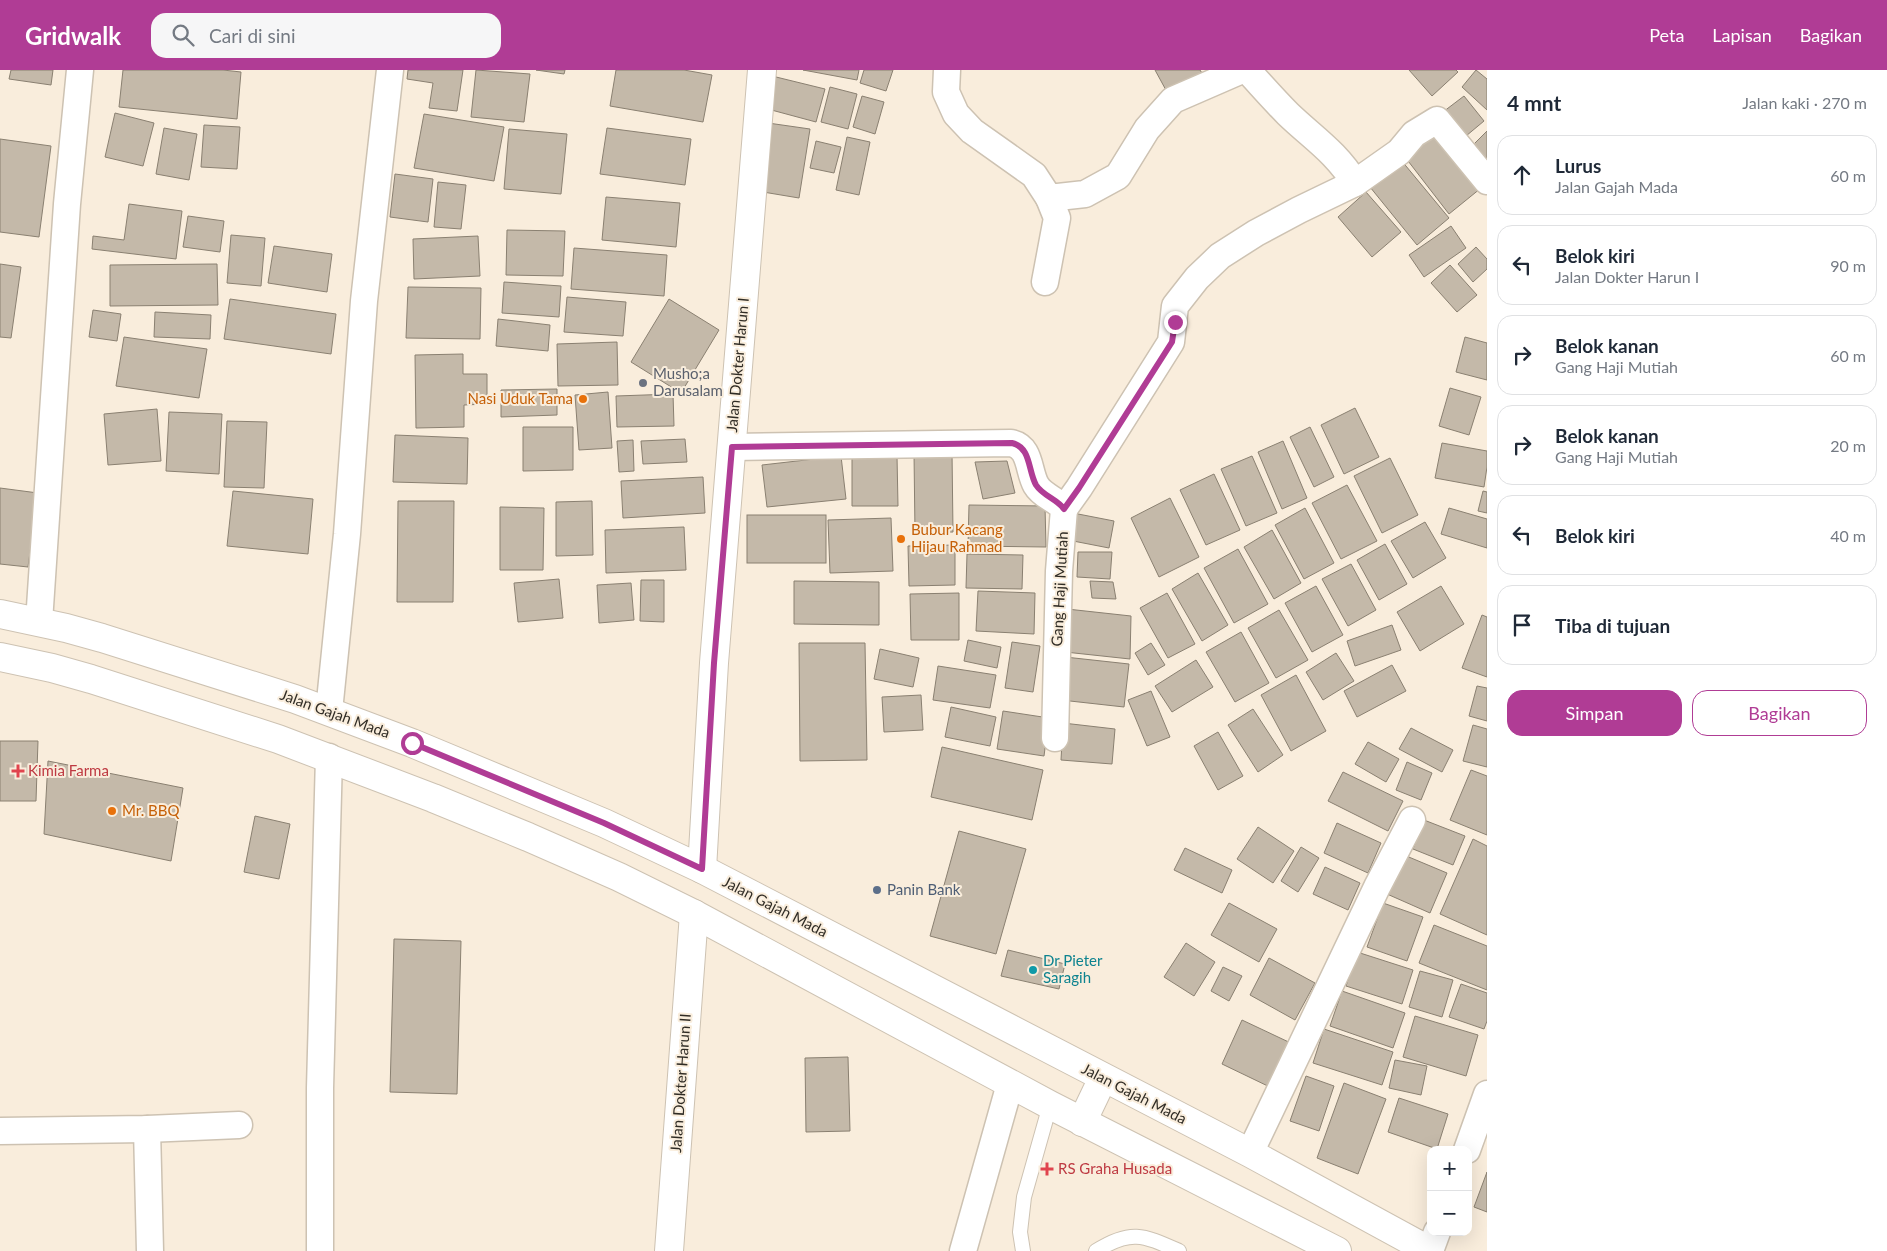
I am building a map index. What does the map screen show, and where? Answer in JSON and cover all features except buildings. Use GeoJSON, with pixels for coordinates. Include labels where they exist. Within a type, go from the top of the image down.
{"type":"FeatureCollection","features":[{"type":"Feature","properties":{"kind":"main road","name":"Jalan Dokter Harun I"},"geometry":{"type":"LineString","coordinates":[[702,869],[714,663],[762,70]]}},
{"type":"Feature","properties":{"kind":"main road","name":"Jalan Gajah Mada"},"geometry":{"type":"LineString","coordinates":[[0,614],[93,635],[213,672],[329,711],[604,823],[702,869],[1250,1153],[1430,1251]]}},
{"type":"Feature","properties":{"kind":"main road"},"geometry":{"type":"LineString","coordinates":[[0,658],[52,668],[91,679],[329,757],[528,837],[618,877],[694,914],[1082,1122],[1336,1251]]}},
{"type":"Feature","properties":{"kind":"main road"},"geometry":{"type":"LineString","coordinates":[[202,714],[213,672]]}},
{"type":"Feature","properties":{"kind":"main road","name":"Jalan Dokter Harun II"},"geometry":{"type":"LineString","coordinates":[[669,1251],[694,914]]}},
{"type":"Feature","properties":{"kind":"main road"},"geometry":{"type":"LineString","coordinates":[[1082,1122],[1103,1078]]}},
{"type":"Feature","properties":{"kind":"street"},"geometry":{"type":"LineString","coordinates":[[38,622],[67,204],[80,70]]}},
{"type":"Feature","properties":{"kind":"street"},"geometry":{"type":"LineString","coordinates":[[329,711],[347,534],[364,301],[390,70]]}},
{"type":"Feature","properties":{"kind":"street"},"geometry":{"type":"LineString","coordinates":[[1049,198],[1085,194],[1118,176],[1146,129],[1173,100],[1243,70],[1248,71],[1288,114],[1323,143],[1347,170],[1355,183]]}},
{"type":"Feature","properties":{"kind":"street"},"geometry":{"type":"LineString","coordinates":[[944,71],[946,92],[956,114],[972,131],[1034,175],[1049,198],[1057,218],[1045,282]]}},
{"type":"Feature","properties":{"kind":"street"},"geometry":{"type":"LineString","coordinates":[[732,447],[1019,444],[1025,451],[1036,486],[1046,496],[1060,503],[1064,509],[1172,342],[1176,306],[1197,278],[1220,256],[1256,233],[1355,183],[1399,152],[1414,134],[1437,120],[1487,181]]}},
{"type":"Feature","properties":{"kind":"street","name":"Gang Haji Mutiah"},"geometry":{"type":"LineString","coordinates":[[1056,738],[1060,571],[1064,509]]}},
{"type":"Feature","properties":{"kind":"street"},"geometry":{"type":"LineString","coordinates":[[320,1251],[320,1088],[329,757]]}},
{"type":"Feature","properties":{"kind":"street"},"geometry":{"type":"LineString","coordinates":[[1250,1153],[1377,887],[1412,820]]}},
{"type":"Feature","properties":{"kind":"street"},"geometry":{"type":"LineString","coordinates":[[962,1251],[1010,1084]]}},
{"type":"Feature","properties":{"kind":"street"},"geometry":{"type":"LineString","coordinates":[[1468,1146],[1487,1094]]}},
{"type":"Feature","properties":{"kind":"street"},"geometry":{"type":"LineString","coordinates":[[0,1131],[147,1129],[239,1125]]}},
{"type":"Feature","properties":{"kind":"street"},"geometry":{"type":"LineString","coordinates":[[147,1129],[150,1251]]}},
{"type":"Feature","properties":{"kind":"street"},"geometry":{"type":"LineString","coordinates":[[1430,1251],[1436,1236]]}},
{"type":"Feature","properties":{"kind":"lane"},"geometry":{"type":"LineString","coordinates":[[1023,1251],[1020,1232],[1024,1196],[1050,1105]]}},
{"type":"Feature","properties":{"kind":"lane"},"geometry":{"type":"LineString","coordinates":[[1096,1251],[1115,1239],[1137,1236],[1160,1242],[1179,1251]]}},
{"type":"Feature","properties":{"kind":"place","name":"Musho;a Darusalam"},"geometry":{"type":"Point","coordinates":[643,383]}},
{"type":"Feature","properties":{"kind":"place","name":"Nasi Uduk Tama"},"geometry":{"type":"Point","coordinates":[583,399]}},
{"type":"Feature","properties":{"kind":"place","name":"Bubur Kacang Hijau Rahmad"},"geometry":{"type":"Point","coordinates":[901,539]}},
{"type":"Feature","properties":{"kind":"place","name":"Kimia Farma"},"geometry":{"type":"Point","coordinates":[18,771]}},
{"type":"Feature","properties":{"kind":"place","name":"Mr. BBQ"},"geometry":{"type":"Point","coordinates":[112,811]}},
{"type":"Feature","properties":{"kind":"place","name":"Panin Bank"},"geometry":{"type":"Point","coordinates":[877,890]}},
{"type":"Feature","properties":{"kind":"place","name":"Dr Pieter Saragih"},"geometry":{"type":"Point","coordinates":[1033,970]}},
{"type":"Feature","properties":{"kind":"place","name":"RS Graha Husada"},"geometry":{"type":"Point","coordinates":[1047,1169]}},
{"type":"Feature","properties":{"kind":"route"},"geometry":{"type":"LineString","coordinates":[[412,743],[604,823],[702,869],[714,663],[732,447],[1019,444],[1025,451],[1036,486],[1046,496],[1060,503],[1064,509],[1172,342],[1175,322]]}}]}
